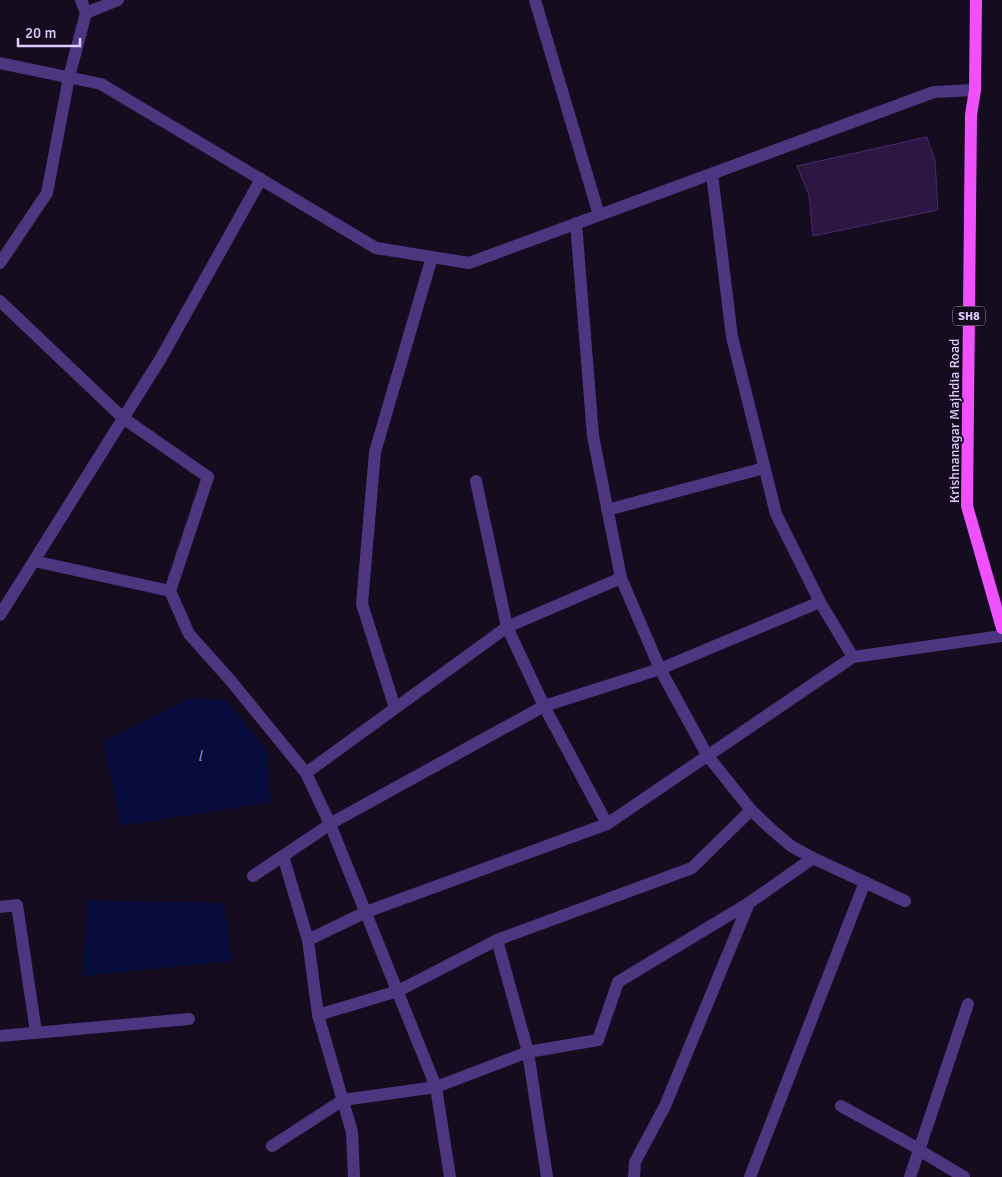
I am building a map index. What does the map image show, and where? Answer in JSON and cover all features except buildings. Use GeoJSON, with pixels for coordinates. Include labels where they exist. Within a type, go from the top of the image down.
{"type":"FeatureCollection","features":[{"type":"Feature","properties":{"kind":"main road","name":"Krishnanagar Majhdia Road"},"geometry":{"type":"LineString","coordinates":[[976,0],[975,90],[971,115],[967,506],[1002,628]]}},
{"type":"Feature","properties":{"kind":"street"},"geometry":{"type":"LineString","coordinates":[[0,263],[47,193],[69,77],[86,14],[81,0]]}},
{"type":"Feature","properties":{"kind":"street"},"geometry":{"type":"LineString","coordinates":[[86,14],[118,0]]}},
{"type":"Feature","properties":{"kind":"street"},"geometry":{"type":"LineString","coordinates":[[535,0],[599,215]]}},
{"type":"Feature","properties":{"kind":"street"},"geometry":{"type":"LineString","coordinates":[[0,63],[101,84],[376,248],[469,263],[934,92],[975,90]]}},
{"type":"Feature","properties":{"kind":"street"},"geometry":{"type":"LineString","coordinates":[[712,174],[732,337],[776,514],[820,602],[853,657]]}},
{"type":"Feature","properties":{"kind":"street"},"geometry":{"type":"LineString","coordinates":[[0,615],[161,358],[261,179]]}},
{"type":"Feature","properties":{"kind":"street"},"geometry":{"type":"LineString","coordinates":[[576,224],[592,436],[621,578],[660,670],[706,755],[751,810],[771,829],[791,846],[813,858],[905,901]]}},
{"type":"Feature","properties":{"kind":"street"},"geometry":{"type":"LineString","coordinates":[[396,708],[362,604],[376,452],[432,257]]}},
{"type":"Feature","properties":{"kind":"street"},"geometry":{"type":"LineString","coordinates":[[0,301],[124,418],[208,476],[170,591],[189,634],[231,681],[306,773],[330,824],[436,1087],[450,1177]]}},
{"type":"Feature","properties":{"kind":"street"},"geometry":{"type":"LineString","coordinates":[[607,510],[764,468]]}},
{"type":"Feature","properties":{"kind":"street"},"geometry":{"type":"LineString","coordinates":[[476,480],[507,627],[544,706],[607,824]]}},
{"type":"Feature","properties":{"kind":"street"},"geometry":{"type":"LineString","coordinates":[[34,561],[170,591]]}},
{"type":"Feature","properties":{"kind":"street"},"geometry":{"type":"LineString","coordinates":[[306,773],[507,627],[621,578]]}},
{"type":"Feature","properties":{"kind":"street"},"geometry":{"type":"LineString","coordinates":[[253,876],[330,824],[544,706],[660,670],[820,602]]}},
{"type":"Feature","properties":{"kind":"street"},"geometry":{"type":"LineString","coordinates":[[308,940],[366,912],[607,824],[853,657],[1002,636]]}},
{"type":"Feature","properties":{"kind":"street"},"geometry":{"type":"LineString","coordinates":[[318,1015],[398,991],[496,940],[692,868],[751,810]]}},
{"type":"Feature","properties":{"kind":"street"},"geometry":{"type":"LineString","coordinates":[[283,856],[308,940],[318,1015],[352,1132],[354,1177]]}},
{"type":"Feature","properties":{"kind":"street"},"geometry":{"type":"LineString","coordinates":[[272,1146],[343,1100],[436,1087],[528,1052],[598,1040],[618,982],[749,903],[813,858]]}},
{"type":"Feature","properties":{"kind":"street"},"geometry":{"type":"LineString","coordinates":[[750,1177],[865,882]]}},
{"type":"Feature","properties":{"kind":"street"},"geometry":{"type":"LineString","coordinates":[[634,1177],[636,1162],[666,1106],[749,903]]}},
{"type":"Feature","properties":{"kind":"street"},"geometry":{"type":"LineString","coordinates":[[0,907],[18,905],[36,1032]]}},
{"type":"Feature","properties":{"kind":"street"},"geometry":{"type":"LineString","coordinates":[[496,940],[528,1052],[547,1177]]}},
{"type":"Feature","properties":{"kind":"street"},"geometry":{"type":"LineString","coordinates":[[910,1177],[968,1004]]}},
{"type":"Feature","properties":{"kind":"street"},"geometry":{"type":"LineString","coordinates":[[0,1036],[189,1019]]}},
{"type":"Feature","properties":{"kind":"street"},"geometry":{"type":"LineString","coordinates":[[841,1106],[919,1149],[964,1177]]}},
{"type":"Feature","properties":{"kind":"water","name":"l"},"geometry":{"type":"Polygon","coordinates":[[[190,698],[226,700],[267,750],[271,802],[121,826],[103,742],[190,698]]]}},
{"type":"Feature","properties":{"kind":"water"},"geometry":{"type":"Polygon","coordinates":[[[88,900],[224,903],[232,961],[82,976],[88,900]]]}}]}
